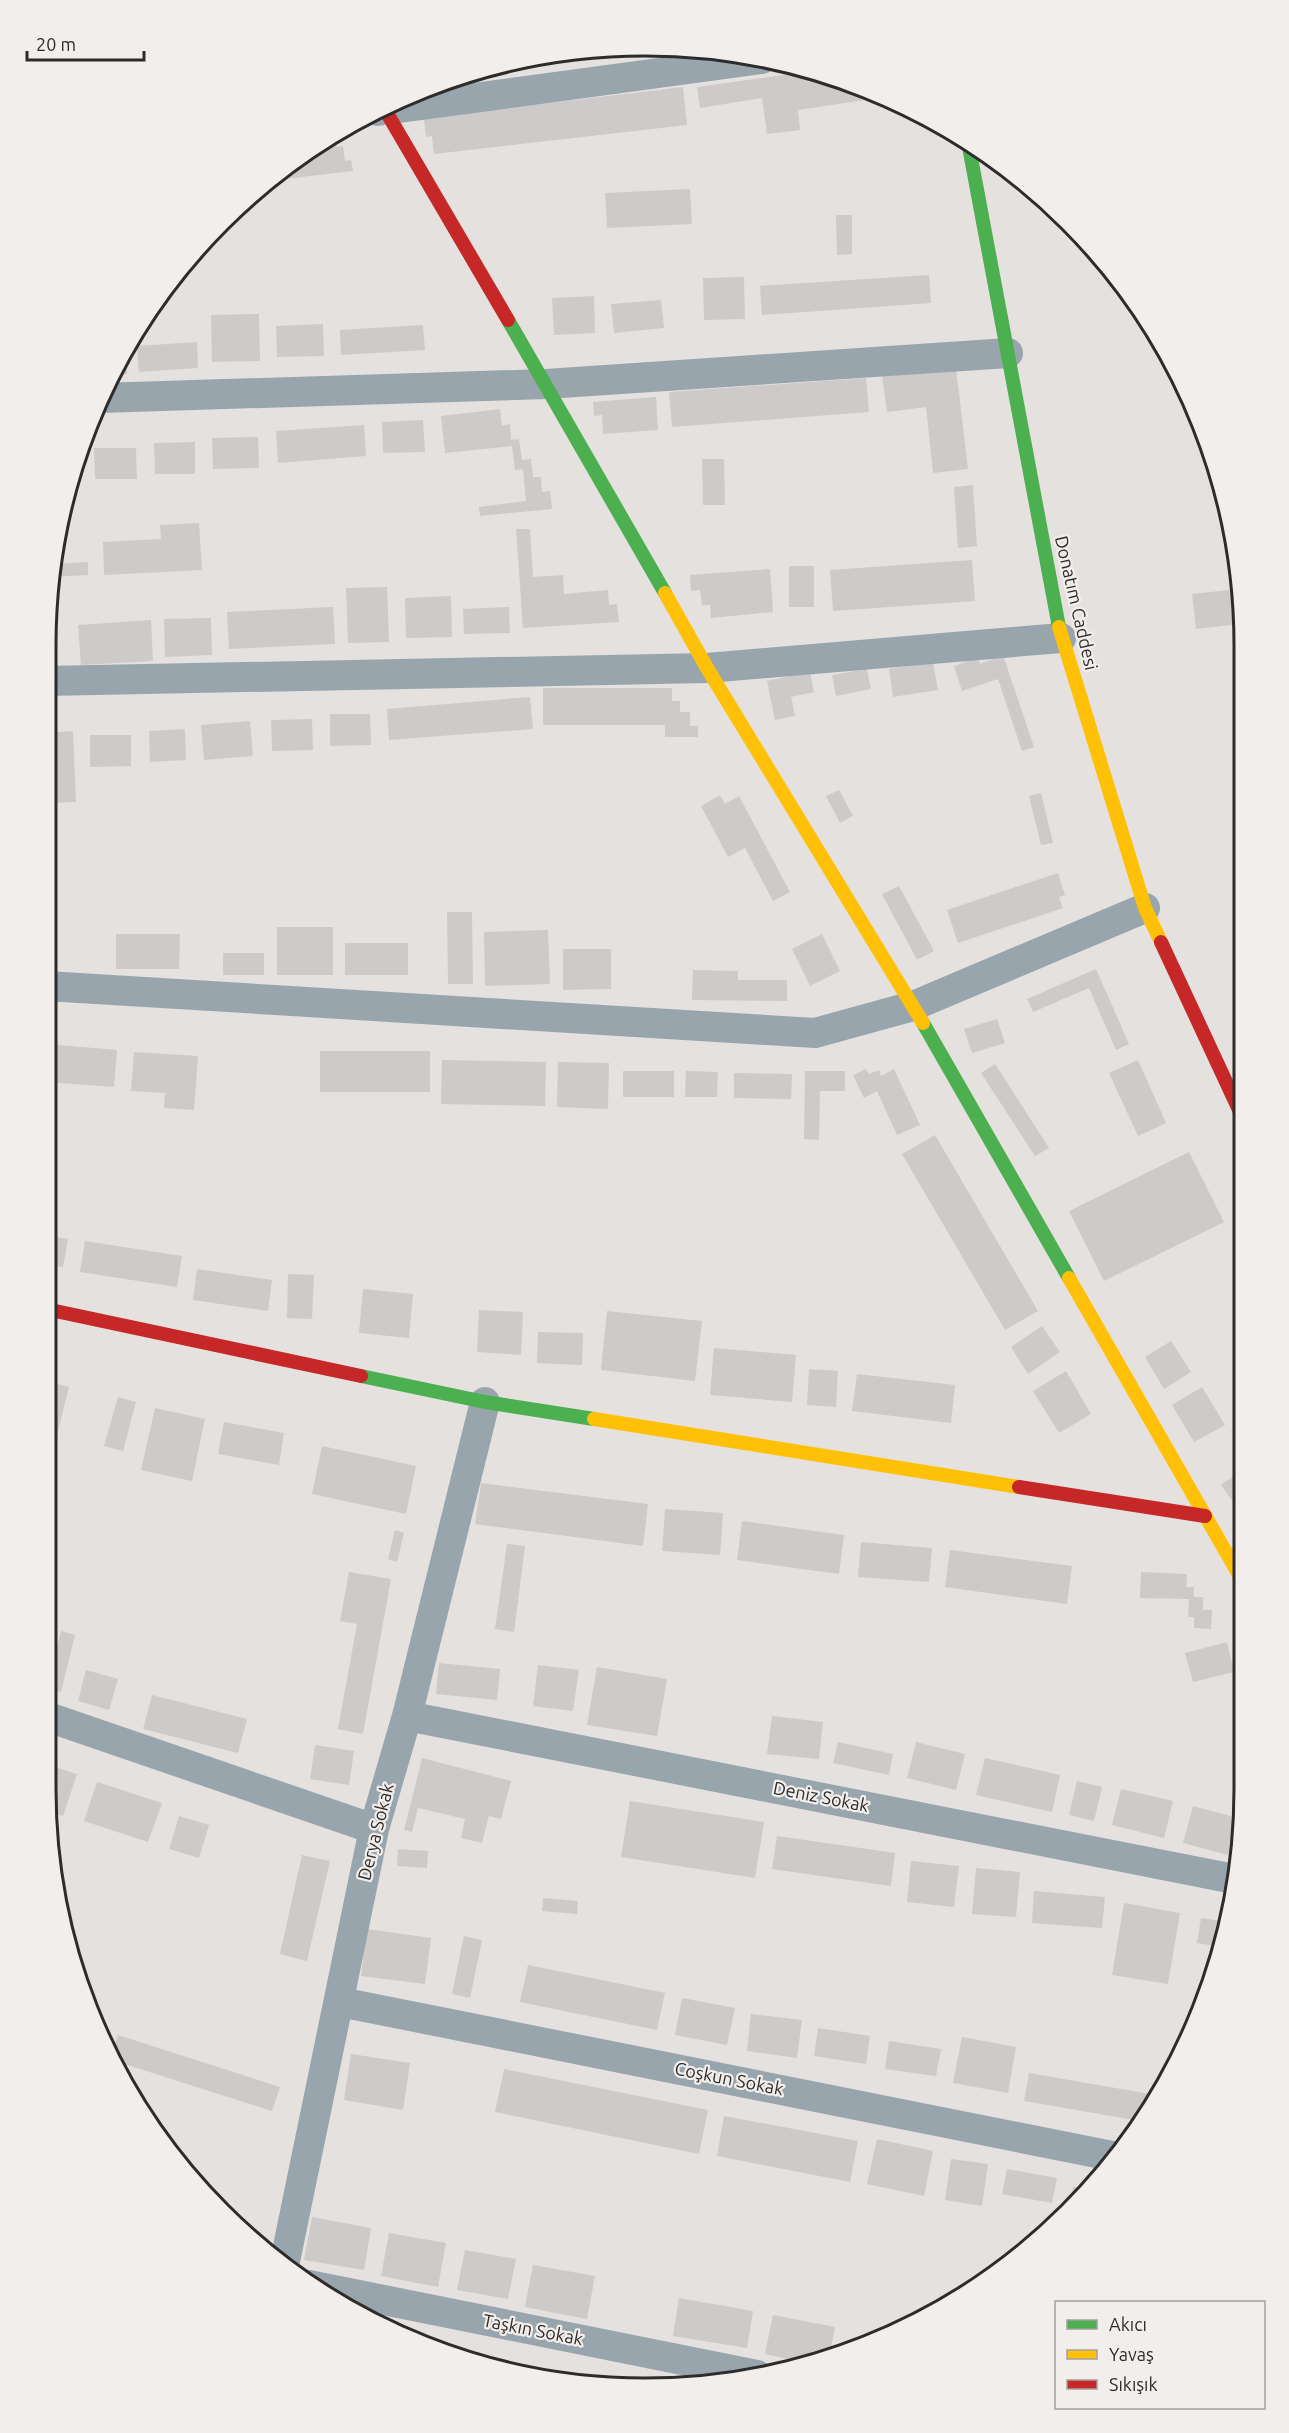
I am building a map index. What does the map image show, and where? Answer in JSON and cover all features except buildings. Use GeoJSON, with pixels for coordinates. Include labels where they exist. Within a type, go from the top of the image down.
{"type":"FeatureCollection","features":[{"type":"Feature","properties":{"kind":"street"},"geometry":{"type":"LineString","coordinates":[[406,106],[733,63]]}},
{"type":"Feature","properties":{"kind":"street"},"geometry":{"type":"LineString","coordinates":[[386,115],[546,384],[707,668],[913,1006],[1234,1566]]}},
{"type":"Feature","properties":{"kind":"street","name":"Donatım Caddesi"},"geometry":{"type":"LineString","coordinates":[[970,154],[1061,638],[1145,908],[1234,1101]]}},
{"type":"Feature","properties":{"kind":"street"},"geometry":{"type":"LineString","coordinates":[[110,398],[546,384],[1008,353]]}},
{"type":"Feature","properties":{"kind":"street"},"geometry":{"type":"LineString","coordinates":[[56,681],[707,668],[1061,638]]}},
{"type":"Feature","properties":{"kind":"street"},"geometry":{"type":"LineString","coordinates":[[56,987],[815,1033],[913,1006],[1145,908]]}},
{"type":"Feature","properties":{"kind":"street"},"geometry":{"type":"LineString","coordinates":[[56,1311],[485,1402],[1205,1516]]}},
{"type":"Feature","properties":{"kind":"street","name":"Derya Sokak"},"geometry":{"type":"LineString","coordinates":[[286,2256],[374,1829],[407,1716],[485,1402]]}},
{"type":"Feature","properties":{"kind":"street","name":"Deniz Sokak"},"geometry":{"type":"LineString","coordinates":[[407,1716],[1226,1877]]}},
{"type":"Feature","properties":{"kind":"street"},"geometry":{"type":"LineString","coordinates":[[56,1720],[374,1829]]}},
{"type":"Feature","properties":{"kind":"street","name":"Coşkun Sokak"},"geometry":{"type":"LineString","coordinates":[[340,2002],[1106,2155]]}},
{"type":"Feature","properties":{"kind":"street","name":"Taşkın Sokak"},"geometry":{"type":"LineString","coordinates":[[337,2290],[736,2370]]}},
{"type":"Feature","properties":{"kind":"traffic: fast"},"geometry":{"type":"LineString","coordinates":[[970,154],[1059,627]]}},
{"type":"Feature","properties":{"kind":"traffic: fast"},"geometry":{"type":"LineString","coordinates":[[508,320],[665,593]]}},
{"type":"Feature","properties":{"kind":"traffic: fast"},"geometry":{"type":"LineString","coordinates":[[923,1023],[1069,1278]]}},
{"type":"Feature","properties":{"kind":"traffic: fast"},"geometry":{"type":"LineString","coordinates":[[361,1376],[485,1402],[594,1419]]}},
{"type":"Feature","properties":{"kind":"traffic: slow"},"geometry":{"type":"LineString","coordinates":[[665,593],[707,668],[923,1023]]}},
{"type":"Feature","properties":{"kind":"traffic: slow"},"geometry":{"type":"LineString","coordinates":[[1059,627],[1145,908],[1161,942]]}},
{"type":"Feature","properties":{"kind":"traffic: slow"},"geometry":{"type":"LineString","coordinates":[[1069,1278],[1234,1566]]}},
{"type":"Feature","properties":{"kind":"traffic: slow"},"geometry":{"type":"LineString","coordinates":[[594,1419],[1019,1487]]}},
{"type":"Feature","properties":{"kind":"traffic: jam"},"geometry":{"type":"LineString","coordinates":[[388,114],[508,320]]}},
{"type":"Feature","properties":{"kind":"traffic: jam"},"geometry":{"type":"LineString","coordinates":[[1161,942],[1234,1099]]}},
{"type":"Feature","properties":{"kind":"traffic: jam"},"geometry":{"type":"LineString","coordinates":[[56,1311],[361,1376]]}},
{"type":"Feature","properties":{"kind":"traffic: jam"},"geometry":{"type":"LineString","coordinates":[[1019,1487],[1205,1516]]}}]}
